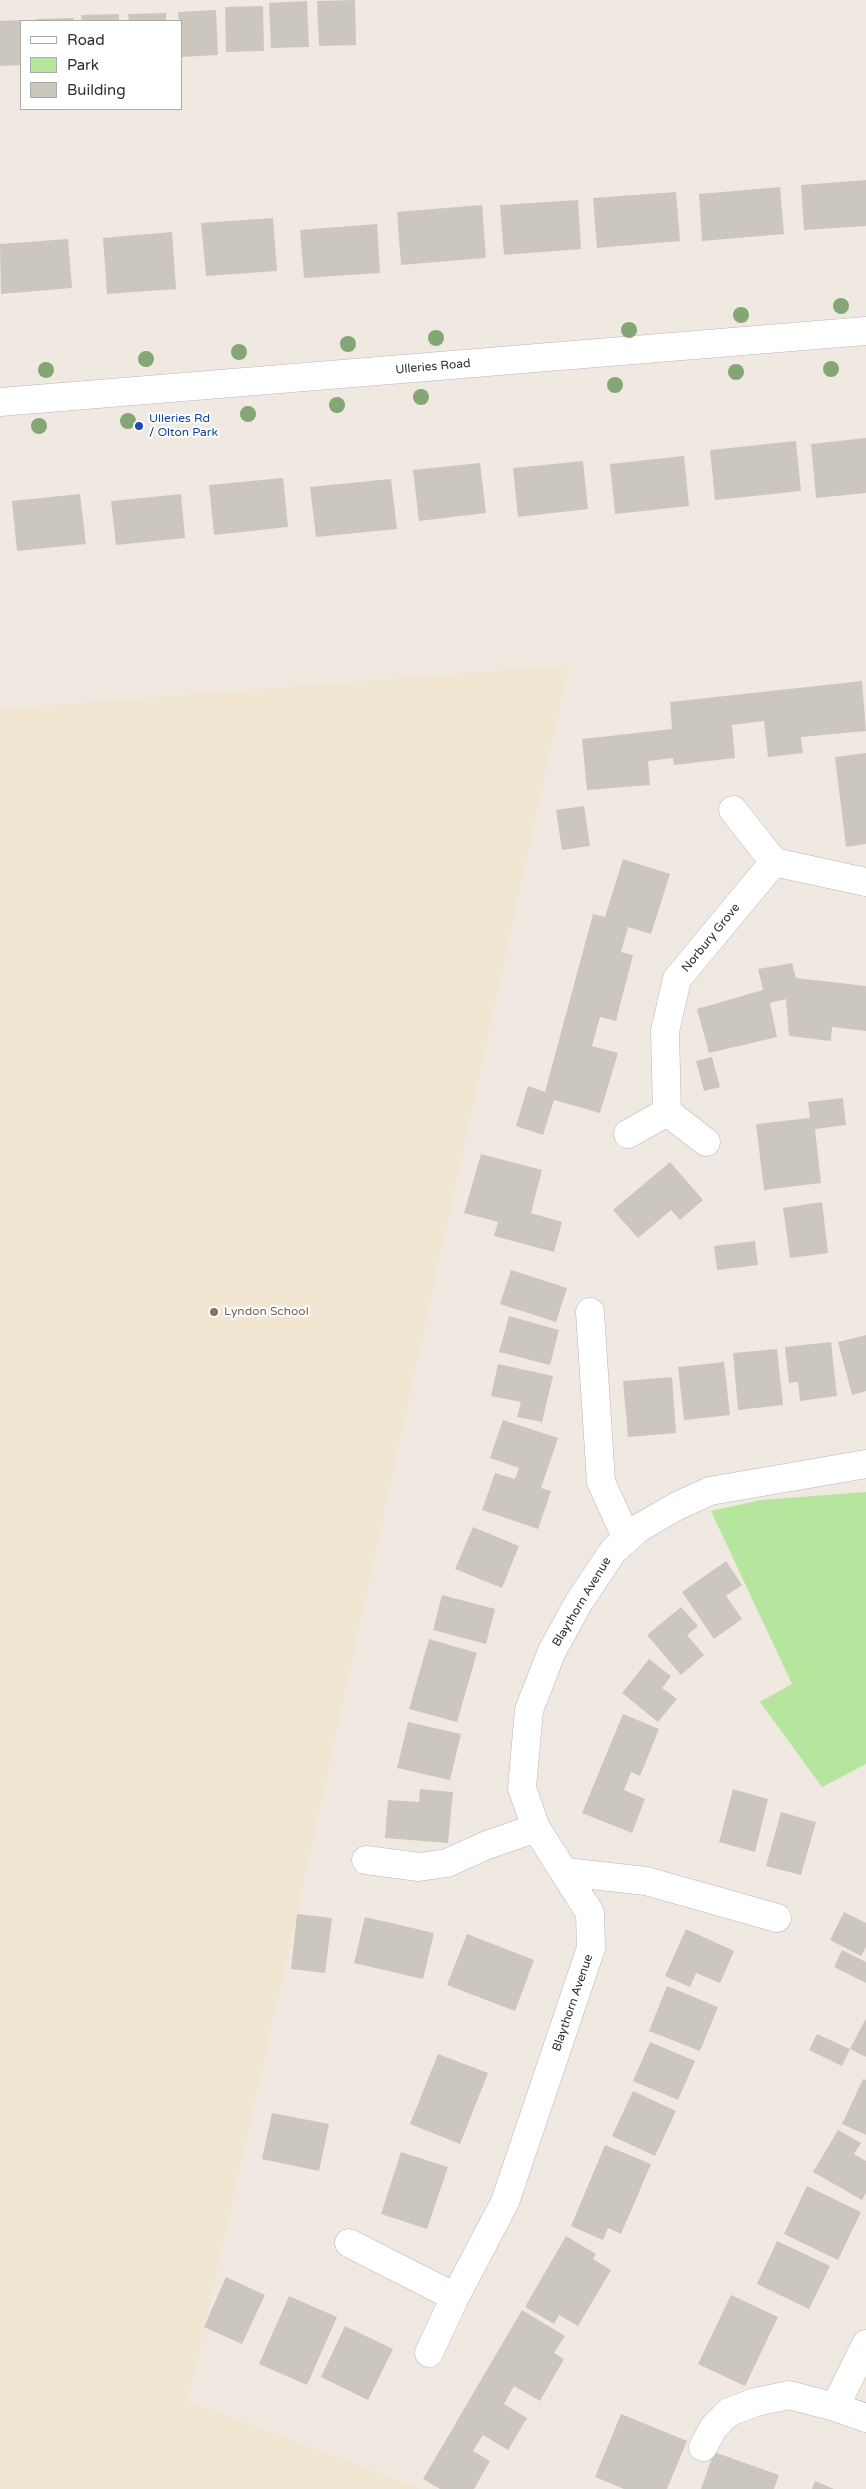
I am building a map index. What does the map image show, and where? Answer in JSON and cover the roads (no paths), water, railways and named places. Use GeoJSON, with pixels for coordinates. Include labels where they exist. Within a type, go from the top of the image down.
{"type":"FeatureCollection","features":[{"type":"Feature","properties":{"kind":"street","name":"Ulleries Road"},"geometry":{"type":"LineString","coordinates":[[0,402],[866,331]]}},
{"type":"Feature","properties":{"kind":"street"},"geometry":{"type":"LineString","coordinates":[[733,810],[774,862],[866,882]]}},
{"type":"Feature","properties":{"kind":"street","name":"Norbury Grove"},"geometry":{"type":"LineString","coordinates":[[667,1112],[665,1031],[677,979],[774,862]]}},
{"type":"Feature","properties":{"kind":"street"},"geometry":{"type":"LineString","coordinates":[[628,1134],[667,1112],[706,1142]]}},
{"type":"Feature","properties":{"kind":"street"},"geometry":{"type":"LineString","coordinates":[[590,1312],[601,1482],[627,1539]]}},
{"type":"Feature","properties":{"kind":"street","name":"Blaythorn Avenue"},"geometry":{"type":"LineString","coordinates":[[429,2353],[455,2297],[505,2202],[592,1948],[590,1913],[536,1828],[522,1788],[529,1710],[552,1651],[579,1602],[613,1551],[640,1528],[677,1506],[710,1491],[747,1483],[866,1464]]}},
{"type":"Feature","properties":{"kind":"street"},"geometry":{"type":"LineString","coordinates":[[366,1860],[420,1867],[447,1863],[487,1845],[536,1828]]}},
{"type":"Feature","properties":{"kind":"street"},"geometry":{"type":"LineString","coordinates":[[565,1872],[646,1882],[777,1918]]}},
{"type":"Feature","properties":{"kind":"street"},"geometry":{"type":"LineString","coordinates":[[349,2243],[455,2297]]}},
{"type":"Feature","properties":{"kind":"street"},"geometry":{"type":"LineString","coordinates":[[835,2407],[866,2344]]}},
{"type":"Feature","properties":{"kind":"street"},"geometry":{"type":"LineString","coordinates":[[703,2447],[714,2427],[729,2412],[756,2402],[789,2395],[835,2407],[866,2418]]}},
{"type":"Feature","properties":{"kind":"place","name":"Ulleries Rd / Olton Park"},"geometry":{"type":"Point","coordinates":[139,426]}},
{"type":"Feature","properties":{"kind":"place","name":"Lyndon School"},"geometry":{"type":"Point","coordinates":[214,1312]}}]}
